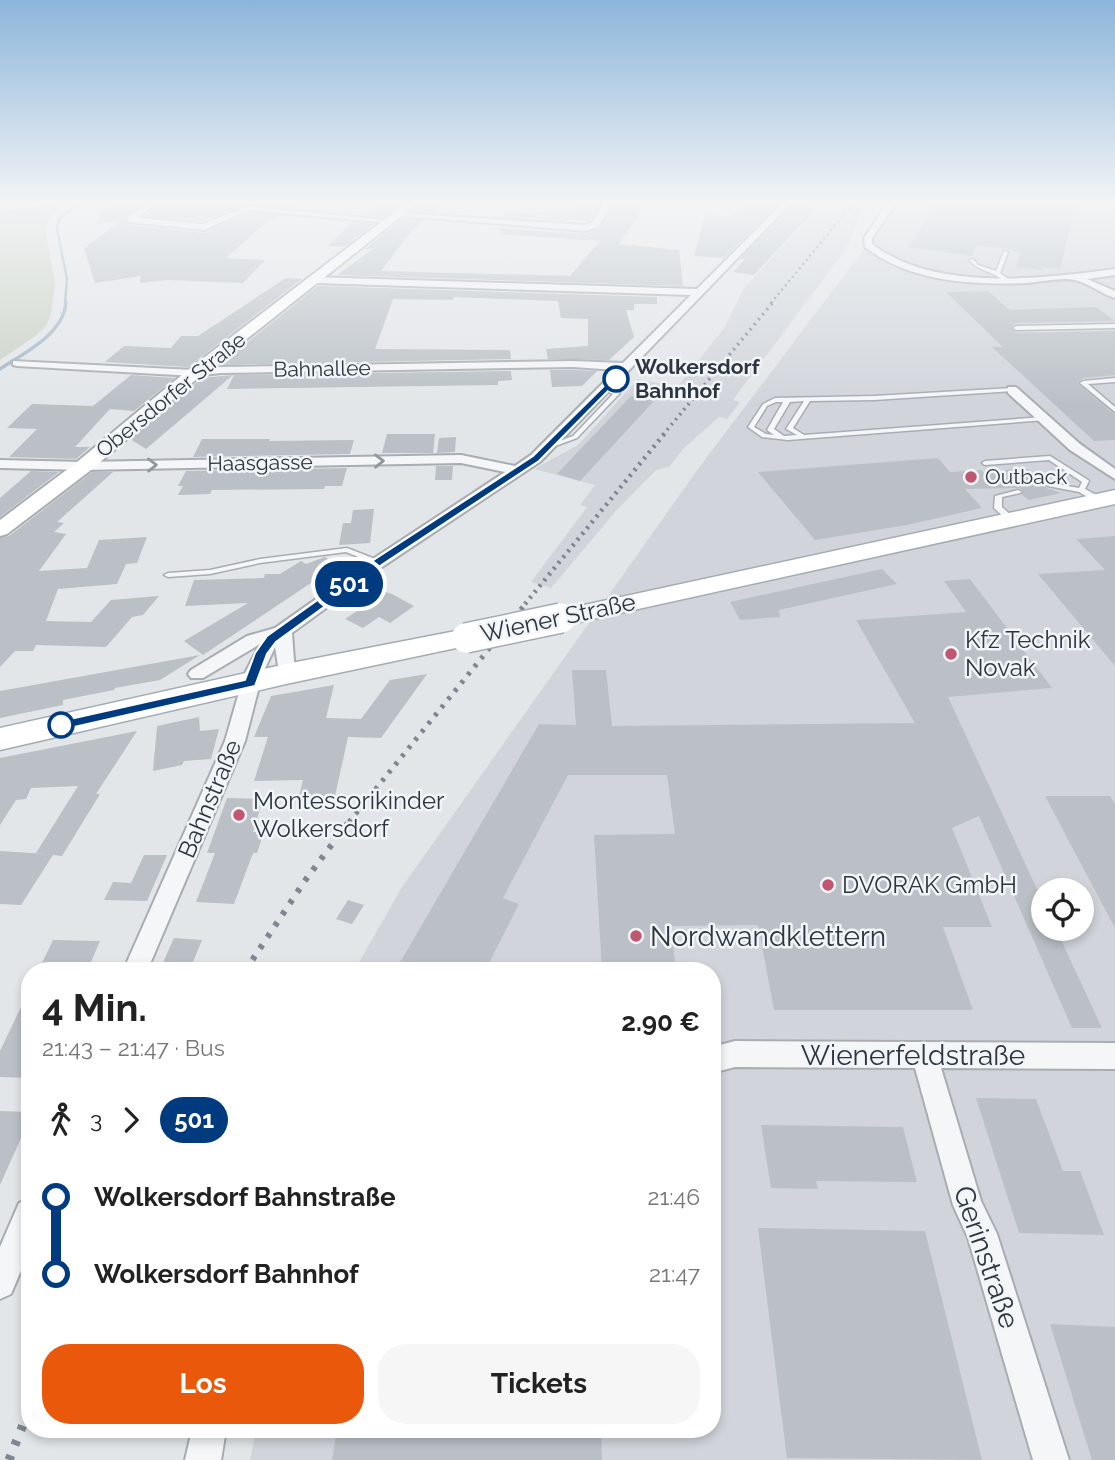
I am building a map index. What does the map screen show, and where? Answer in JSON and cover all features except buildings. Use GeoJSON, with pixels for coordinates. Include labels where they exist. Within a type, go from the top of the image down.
{"type":"FeatureCollection","features":[{"type":"Feature","properties":{"kind":"main road","name":"Obersdorfer Straße"},"geometry":{"type":"LineString","coordinates":[[0,530],[84,466],[194,373],[329,268]]}},
{"type":"Feature","properties":{"kind":"main road","name":"Wiener Straße"},"geometry":{"type":"LineString","coordinates":[[0,739],[286,674],[561,618],[1011,519],[1099,495]]}},
{"type":"Feature","properties":{"kind":"street","name":"Bahnstraße"},"geometry":{"type":"LineString","coordinates":[[139,962],[235,741],[261,653],[272,639],[379,562],[519,471],[548,448],[594,409],[606,389],[723,268]]}},
{"type":"Feature","properties":{"kind":"street"},"geometry":{"type":"LineString","coordinates":[[913,268],[974,279],[1077,278],[1115,272]]}},
{"type":"Feature","properties":{"kind":"street"},"geometry":{"type":"LineString","coordinates":[[1077,278],[1115,295]]}},
{"type":"Feature","properties":{"kind":"street"},"geometry":{"type":"LineString","coordinates":[[314,280],[700,292]]}},
{"type":"Feature","properties":{"kind":"street","name":"Bahnallee"},"geometry":{"type":"LineString","coordinates":[[17,363],[194,373],[221,370],[573,364],[627,368]]}},
{"type":"Feature","properties":{"kind":"street"},"geometry":{"type":"LineString","coordinates":[[1012,390],[1075,447],[1115,475]]}},
{"type":"Feature","properties":{"kind":"street","name":"Haasgasse"},"geometry":{"type":"LineString","coordinates":[[0,464],[84,466],[461,459],[519,471]]}},
{"type":"Feature","properties":{"kind":"street","name":"Bahnstraße"},"geometry":{"type":"LineString","coordinates":[[197,674],[253,640],[284,631]]}},
{"type":"Feature","properties":{"kind":"street"},"geometry":{"type":"LineString","coordinates":[[284,631],[286,674]]}},
{"type":"Feature","properties":{"kind":"street","name":"Wienerfeldstraße"},"geometry":{"type":"LineString","coordinates":[[721,1058],[735,1054],[1115,1056]]}},
{"type":"Feature","properties":{"kind":"street","name":"Gerinstraße"},"geometry":{"type":"LineString","coordinates":[[924,1055],[968,1205],[982,1234],[1051,1460]]}},
{"type":"Feature","properties":{"kind":"street"},"geometry":{"type":"LineString","coordinates":[[0,1283],[21,1235]]}},
{"type":"Feature","properties":{"kind":"street"},"geometry":{"type":"LineString","coordinates":[[203,1460],[207,1438]]}},
{"type":"Feature","properties":{"kind":"lane"},"geometry":{"type":"LineString","coordinates":[[981,268],[1002,277],[1003,268]]}},
{"type":"Feature","properties":{"kind":"lane"},"geometry":{"type":"LineString","coordinates":[[1016,328],[1115,326]]}},
{"type":"Feature","properties":{"kind":"lane"},"geometry":{"type":"LineString","coordinates":[[1115,380],[1083,383],[1115,410]]}},
{"type":"Feature","properties":{"kind":"lane"},"geometry":{"type":"LineString","coordinates":[[1012,390],[808,400],[788,398],[765,405],[751,427],[764,436],[788,438],[1044,419]]}},
{"type":"Feature","properties":{"kind":"lane"},"geometry":{"type":"LineString","coordinates":[[788,398],[770,430],[788,438]]}},
{"type":"Feature","properties":{"kind":"lane"},"geometry":{"type":"LineString","coordinates":[[806,436],[789,429],[808,400]]}},
{"type":"Feature","properties":{"kind":"lane"},"geometry":{"type":"LineString","coordinates":[[985,463],[1050,458],[1086,481],[1099,495]]}},
{"type":"Feature","properties":{"kind":"lane"},"geometry":{"type":"LineString","coordinates":[[1050,485],[1099,495]]}},
{"type":"Feature","properties":{"kind":"lane"},"geometry":{"type":"LineString","coordinates":[[1011,519],[998,508],[999,496],[1018,492]]}},
{"type":"Feature","properties":{"kind":"lane"},"geometry":{"type":"LineString","coordinates":[[168,575],[210,572],[260,561],[347,550],[379,562]]}},
{"type":"Feature","properties":{"kind":"shaded area"},"geometry":{"type":"Polygon","coordinates":[[[0,268],[52,268],[55,283],[51,315],[46,326],[0,360],[0,268]]]}},
{"type":"Feature","properties":{"kind":"shaded area"},"geometry":{"type":"Polygon","coordinates":[[[763,268],[832,268],[733,400],[740,402],[727,419],[719,417],[683,449],[669,467],[656,470],[616,511],[551,588],[531,582],[587,507],[580,505],[595,485],[534,469],[578,445],[638,379],[677,387],[725,327],[744,288],[763,268]]]}},
{"type":"Feature","properties":{"kind":"shaded area"},"geometry":{"type":"Polygon","coordinates":[[[850,268],[1115,268],[1115,1460],[250,1460],[254,1438],[721,1438],[721,962],[359,962],[402,887],[698,469],[850,268]]]}},
{"type":"Feature","properties":{"kind":"waterway"},"geometry":{"type":"LineString","coordinates":[[65,268],[67,279],[65,303]]}},
{"type":"Feature","properties":{"kind":"waterway"},"geometry":{"type":"LineString","coordinates":[[0,369],[51,333],[64,313],[66,302]]}},
{"type":"Feature","properties":{"kind":"railway"},"geometry":{"type":"LineString","coordinates":[[771,303],[800,268]]}},
{"type":"Feature","properties":{"kind":"railway"},"geometry":{"type":"LineString","coordinates":[[663,435],[773,302]]}},
{"type":"Feature","properties":{"kind":"railway"},"geometry":{"type":"LineString","coordinates":[[525,604],[665,433]]}},
{"type":"Feature","properties":{"kind":"railway"},"geometry":{"type":"LineString","coordinates":[[349,822],[526,603]]}},
{"type":"Feature","properties":{"kind":"railway"},"geometry":{"type":"LineString","coordinates":[[251,962],[304,882],[350,820]]}},
{"type":"Feature","properties":{"kind":"railway"},"geometry":{"type":"LineString","coordinates":[[9,1460],[21,1430]]}},
{"type":"Feature","properties":{"kind":"bus line","name":"501"},"geometry":{"type":"LineString","coordinates":[[61,725],[250,683],[261,653],[272,639],[379,562],[519,471],[555,442],[616,379]]}},
{"type":"Feature","properties":{"kind":"place","name":"Wolkersdorf Bahnhof"},"geometry":{"type":"Point","coordinates":[616,379]}},
{"type":"Feature","properties":{"kind":"place","name":"Outback"},"geometry":{"type":"Point","coordinates":[971,477]}},
{"type":"Feature","properties":{"kind":"place","name":"Kfz Technik Novak"},"geometry":{"type":"Point","coordinates":[951,654]}},
{"type":"Feature","properties":{"kind":"place","name":"Montessorikinder Wolkersdorf"},"geometry":{"type":"Point","coordinates":[239,815]}},
{"type":"Feature","properties":{"kind":"place","name":"DVORAK GmbH"},"geometry":{"type":"Point","coordinates":[828,885]}},
{"type":"Feature","properties":{"kind":"place","name":"Nordwandklettern"},"geometry":{"type":"Point","coordinates":[636,936]}}]}
